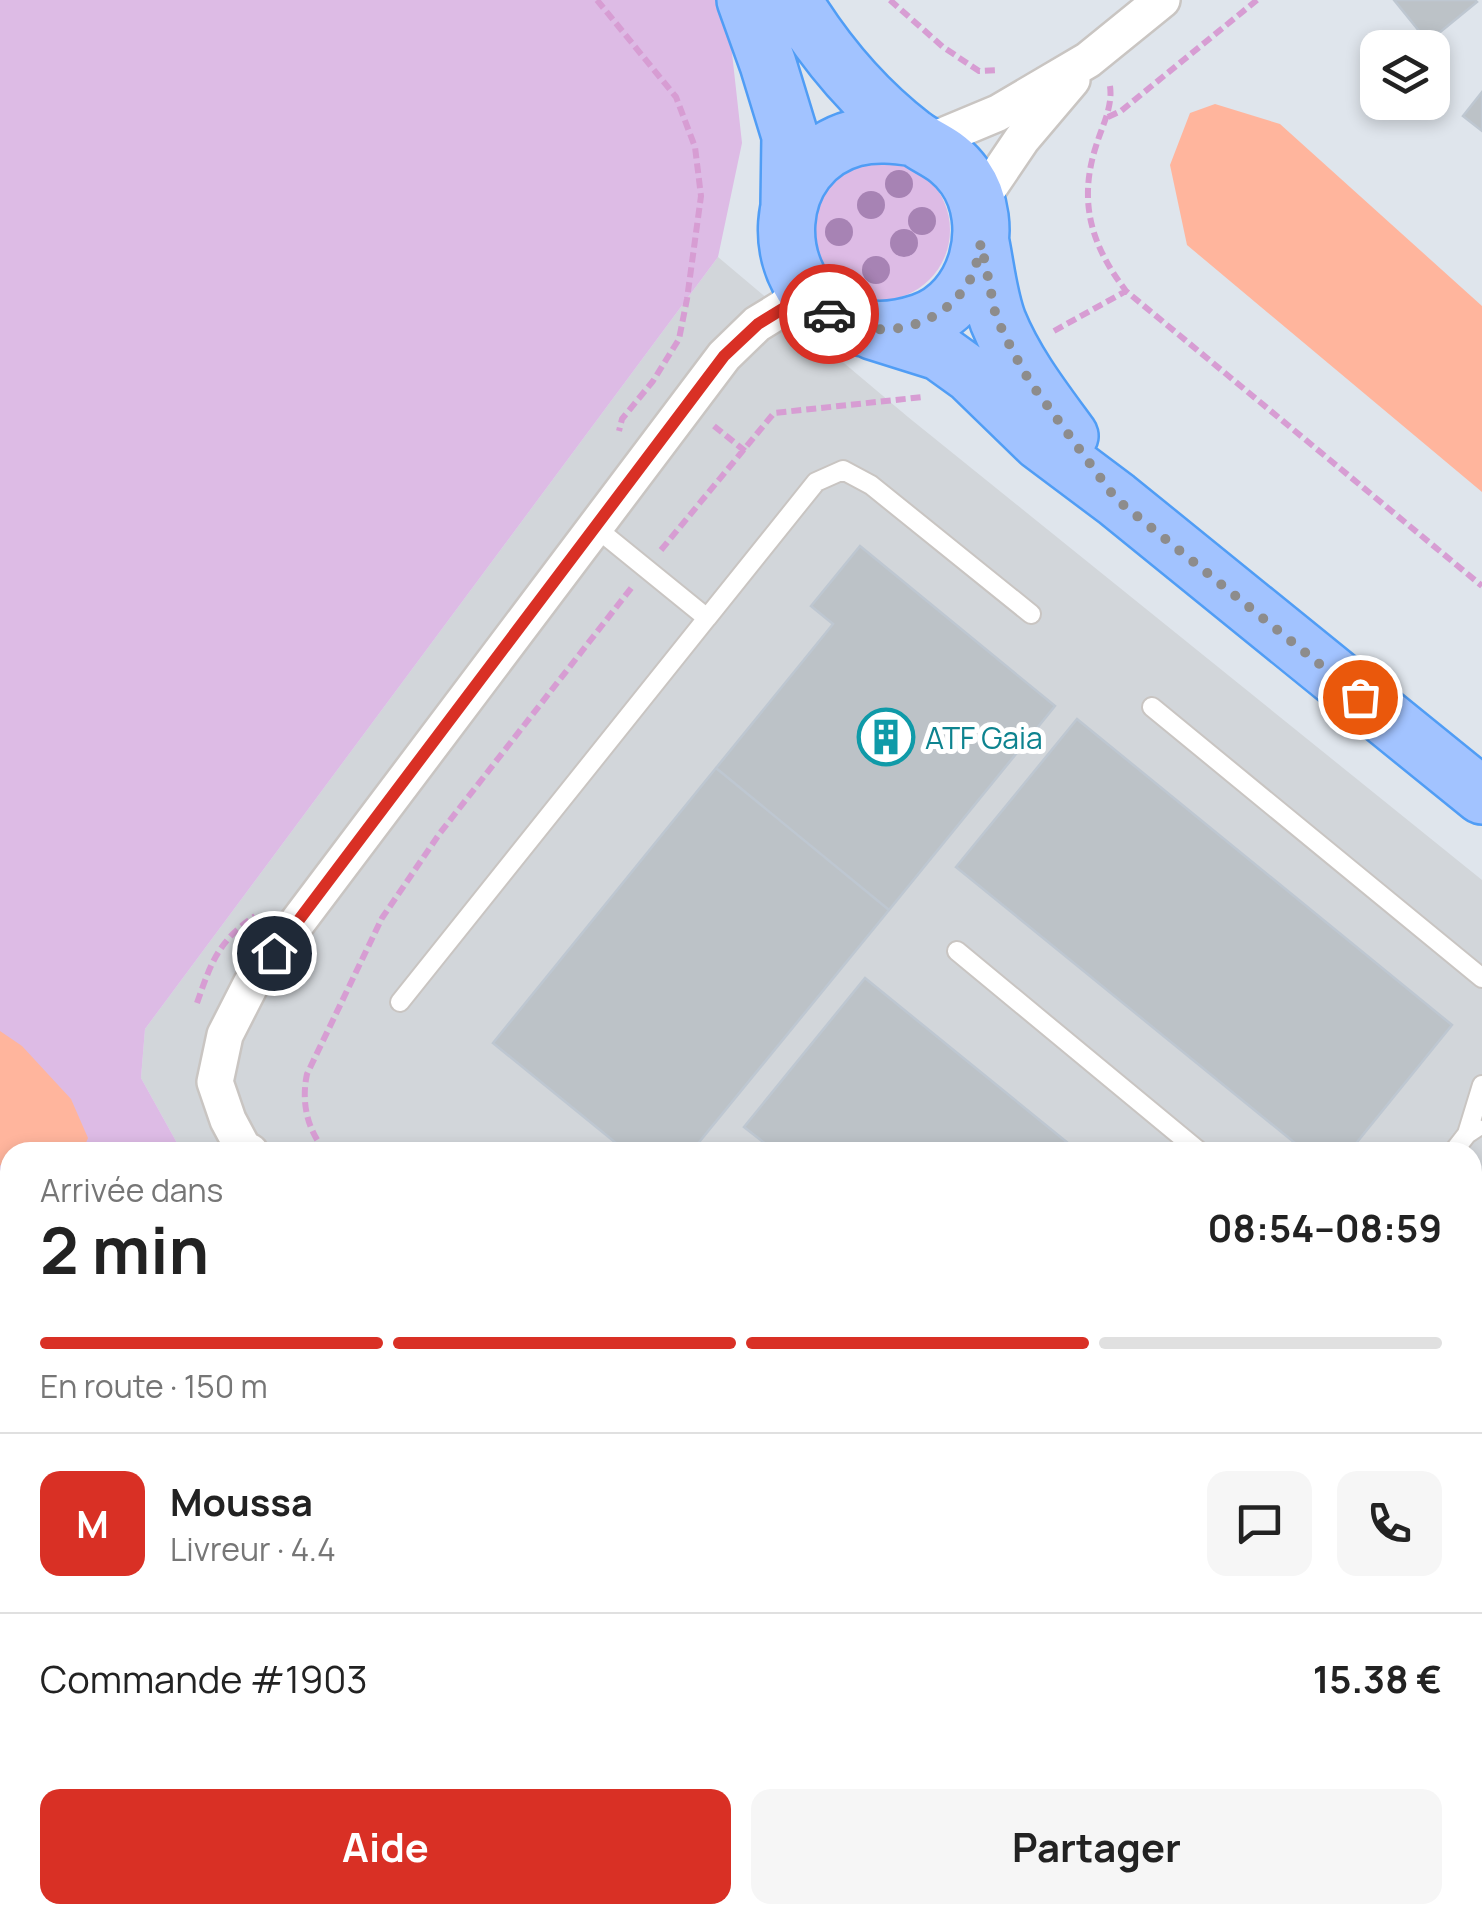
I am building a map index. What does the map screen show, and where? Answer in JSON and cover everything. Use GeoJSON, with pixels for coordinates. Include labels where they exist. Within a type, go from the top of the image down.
{"type":"FeatureCollection","features":[{"type":"Feature","properties":{"kind":"main road"},"geometry":{"type":"LineString","coordinates":[[745,0],[790,136],[785,234],[790,263],[803,289],[820,308],[842,322],[992,364],[1030,382],[1116,499],[1482,796]]}},
{"type":"Feature","properties":{"kind":"main road"},"geometry":{"type":"LineString","coordinates":[[792,0],[854,83],[920,140],[949,158],[966,179],[979,224],[996,317],[992,364]]}},
{"type":"Feature","properties":{"kind":"main road"},"geometry":{"type":"LineString","coordinates":[[789,206],[802,177],[824,154],[852,138],[884,134],[920,140]]}},
{"type":"Feature","properties":{"kind":"main road"},"geometry":{"type":"LineString","coordinates":[[867,330],[899,329],[929,320],[955,300],[973,274],[979,224]]}},
{"type":"Feature","properties":{"kind":"street"},"geometry":{"type":"LineString","coordinates":[[979,224],[1022,138],[1099,72],[1162,0]]}},
{"type":"Feature","properties":{"kind":"street"},"geometry":{"type":"LineString","coordinates":[[920,140],[1099,72]]}},
{"type":"Feature","properties":{"kind":"street"},"geometry":{"type":"LineString","coordinates":[[240,1142],[215,1082],[225,1035],[251,984],[724,356],[803,289]]}},
{"type":"Feature","properties":{"kind":"lane"},"geometry":{"type":"LineString","coordinates":[[400,1002],[816,482],[843,470],[871,485],[1031,614]]}},
{"type":"Feature","properties":{"kind":"lane"},"geometry":{"type":"LineString","coordinates":[[594,527],[707,618]]}},
{"type":"Feature","properties":{"kind":"lane"},"geometry":{"type":"LineString","coordinates":[[1152,707],[1482,978]]}},
{"type":"Feature","properties":{"kind":"lane"},"geometry":{"type":"LineString","coordinates":[[957,950],[1188,1142]]}},
{"type":"Feature","properties":{"kind":"lane"},"geometry":{"type":"LineString","coordinates":[[1474,1129],[1482,1085]]}},
{"type":"Feature","properties":{"kind":"path"},"geometry":{"type":"LineString","coordinates":[[597,0],[676,97],[695,146],[701,196],[679,339],[653,381],[622,419],[618,439]]}},
{"type":"Feature","properties":{"kind":"path"},"geometry":{"type":"LineString","coordinates":[[890,0],[943,48],[979,72],[1002,70]]}},
{"type":"Feature","properties":{"kind":"path"},"geometry":{"type":"LineString","coordinates":[[1106,118],[1121,110],[1251,2]]}},
{"type":"Feature","properties":{"kind":"path"},"geometry":{"type":"LineString","coordinates":[[1099,72],[1111,94],[1087,181],[1088,212],[1100,250],[1126,291],[1482,586]]}},
{"type":"Feature","properties":{"kind":"path"},"geometry":{"type":"LineString","coordinates":[[320,1142],[306,1115],[303,1094],[307,1074],[382,918],[440,834],[647,568],[774,413],[954,394],[992,364],[1126,291]]}},
{"type":"Feature","properties":{"kind":"path"},"geometry":{"type":"LineString","coordinates":[[193,1014],[212,960],[236,929],[258,914]]}},
{"type":"Feature","properties":{"kind":"shaded area"},"geometry":{"type":"Polygon","coordinates":[[[0,0],[722,0],[728,17],[742,143],[718,257],[145,1029],[141,1078],[176,1142],[0,1142],[0,0]]]}},
{"type":"Feature","properties":{"kind":"shaded area"},"geometry":{"type":"Polygon","coordinates":[[[1215,104],[1280,124],[1482,306],[1482,492],[1187,245],[1170,165],[1190,113],[1215,104]]]}},
{"type":"Feature","properties":{"kind":"shaded area"},"geometry":{"type":"Polygon","coordinates":[[[880,160],[907,165],[930,180],[945,203],[950,230],[945,257],[930,280],[907,295],[880,300],[853,295],[830,280],[815,257],[810,230],[815,203],[830,180],[853,165],[880,160]]]}},
{"type":"Feature","properties":{"kind":"shaded area"},"geometry":{"type":"Polygon","coordinates":[[[718,257],[908,417],[1482,880],[1482,1142],[176,1142],[141,1078],[145,1029],[718,257]]]}},
{"type":"Feature","properties":{"kind":"shaded area"},"geometry":{"type":"Polygon","coordinates":[[[0,1031],[22,1046],[71,1099],[88,1138],[86,1142],[0,1142],[0,1031]]]}},
{"type":"Feature","properties":{"kind":"building"},"geometry":{"type":"Polygon","coordinates":[[[1394,0],[1477,2],[1443,30],[1418,30],[1394,0]]]}},
{"type":"Feature","properties":{"kind":"building"},"geometry":{"type":"Polygon","coordinates":[[[1482,92],[1482,131],[1463,116],[1482,92]]]}},
{"type":"Feature","properties":{"kind":"building","name":"ATF Gaia"},"geometry":{"type":"Polygon","coordinates":[[[860,546],[1055,706],[889,910],[716,768],[833,624],[811,606],[860,546]]]}},
{"type":"Feature","properties":{"kind":"building"},"geometry":{"type":"Polygon","coordinates":[[[1077,719],[1452,1025],[1357,1142],[1294,1142],[956,867],[1077,719]]]}},
{"type":"Feature","properties":{"kind":"building"},"geometry":{"type":"Polygon","coordinates":[[[716,768],[889,910],[699,1142],[615,1142],[493,1043],[716,768]]]}},
{"type":"Feature","properties":{"kind":"building"},"geometry":{"type":"Polygon","coordinates":[[[865,978],[1067,1142],[763,1142],[744,1127],[865,978]]]}},
{"type":"Feature","properties":{"kind":"way so far"},"geometry":{"type":"LineString","coordinates":[[829,314],[867,330],[899,329],[929,320],[955,300],[973,274],[981,243],[996,317],[1013,352],[1030,382],[1116,499],[1360,697]]}},
{"type":"Feature","properties":{"kind":"place","name":"ATF Gaia"},"geometry":{"type":"Point","coordinates":[886,737]}},
{"type":"Feature","properties":{"kind":"route"},"geometry":{"type":"LineString","coordinates":[[274,953],[724,356],[803,289],[829,314]]}}]}
